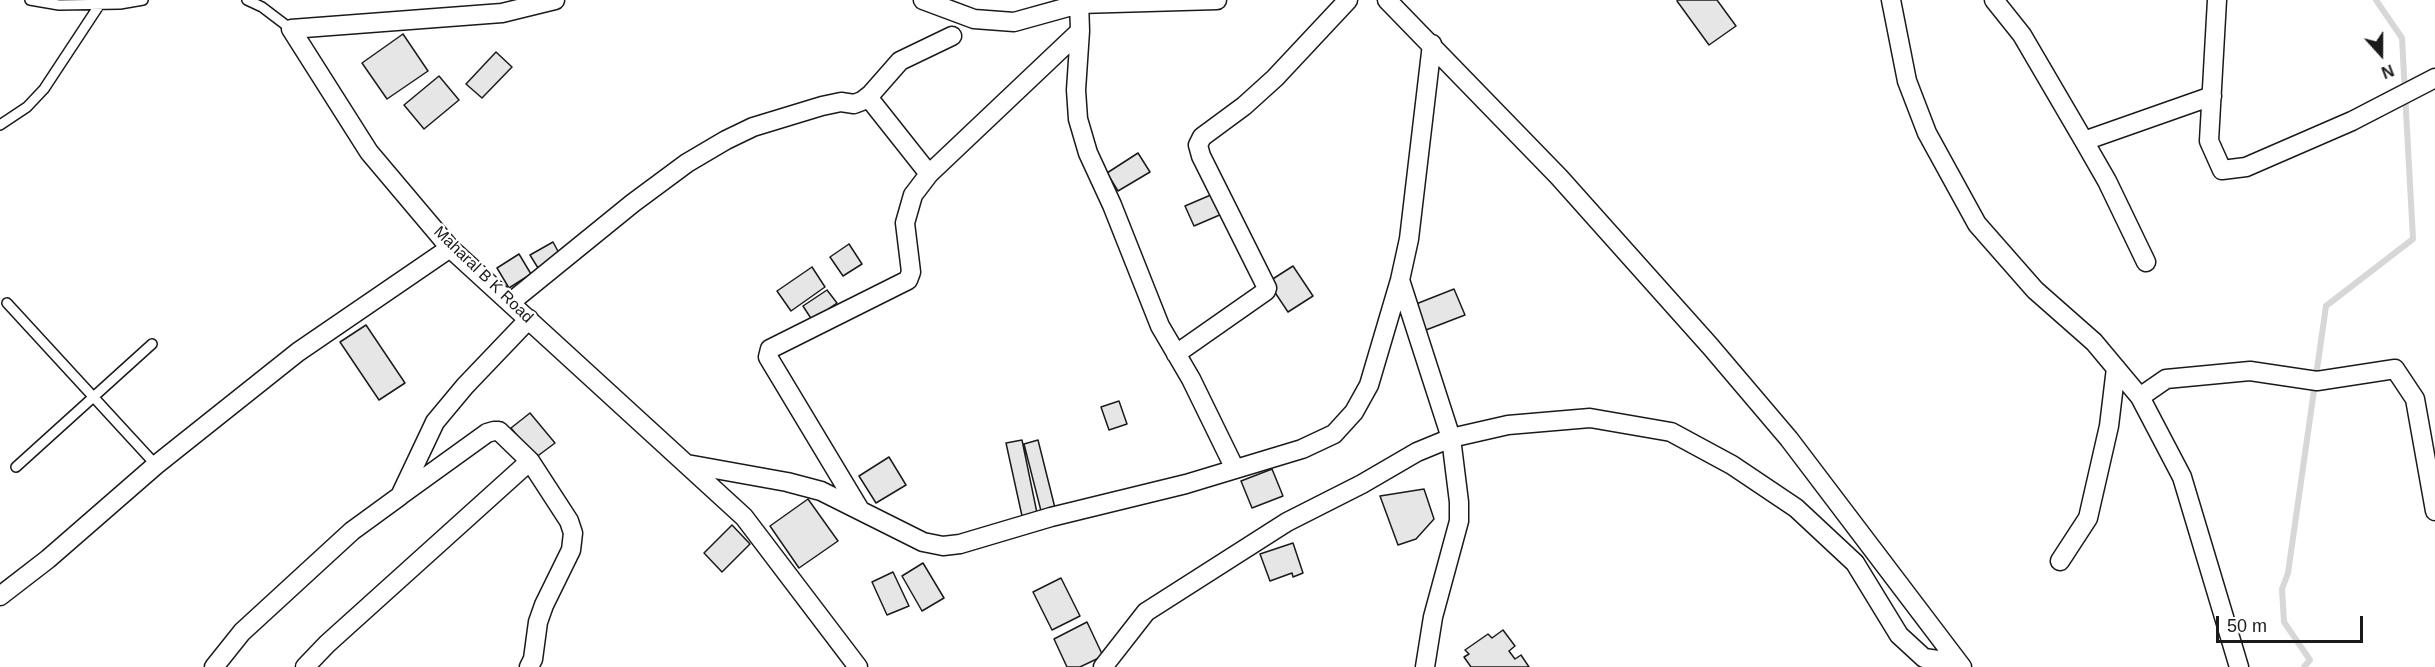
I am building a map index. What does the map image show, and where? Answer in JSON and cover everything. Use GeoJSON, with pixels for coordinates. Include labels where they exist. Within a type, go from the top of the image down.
{"type":"FeatureCollection","features":[{"type":"Feature","properties":{"kind":"street"},"geometry":{"type":"LineString","coordinates":[[291,29],[502,13],[555,0]]}},
{"type":"Feature","properties":{"kind":"street"},"geometry":{"type":"LineString","coordinates":[[923,0],[974,19],[1014,22],[1079,2],[1217,0]]}},
{"type":"Feature","properties":{"kind":"street"},"geometry":{"type":"LineString","coordinates":[[1176,354],[1266,291],[1267,288],[1201,156],[1198,145],[1203,137],[1244,106],[1275,78],[1348,0]]}},
{"type":"Feature","properties":{"kind":"street"},"geometry":{"type":"LineString","coordinates":[[1387,0],[1559,177],[1710,346],[1789,439],[1961,665]]}},
{"type":"Feature","properties":{"kind":"street"},"geometry":{"type":"LineString","coordinates":[[1891,0],[1907,81],[1923,122],[1977,224],[2035,290],[2094,342],[2140,397],[2182,477],[2240,667]]}},
{"type":"Feature","properties":{"kind":"street"},"geometry":{"type":"LineString","coordinates":[[1994,0],[2022,35],[2084,141],[2107,181],[2146,262]]}},
{"type":"Feature","properties":{"kind":"street"},"geometry":{"type":"LineString","coordinates":[[2217,0],[2209,141],[2222,170],[2246,167],[2352,121],[2435,78]]}},
{"type":"Feature","properties":{"kind":"street"},"geometry":{"type":"LineString","coordinates":[[1079,2],[1080,31],[1076,90],[1078,119],[1088,153],[1112,205],[1160,326],[1195,387],[1235,470]]}},
{"type":"Feature","properties":{"kind":"street","name":"Maharal B K Road"},"geometry":{"type":"LineString","coordinates":[[291,29],[369,152],[450,248],[744,516],[858,667]]}},
{"type":"Feature","properties":{"kind":"street"},"geometry":{"type":"LineString","coordinates":[[860,510],[768,357],[768,353],[775,345],[908,280],[911,272],[905,223],[913,195],[929,174],[1080,31]]}},
{"type":"Feature","properties":{"kind":"street"},"geometry":{"type":"LineString","coordinates":[[511,302],[633,202],[687,163],[753,127],[822,105],[841,102],[854,104],[868,97],[900,61],[952,36]]}},
{"type":"Feature","properties":{"kind":"street"},"geometry":{"type":"LineString","coordinates":[[687,464],[787,482],[821,491],[923,542],[943,546],[1235,470],[1302,449],[1334,434],[1354,412],[1369,385],[1400,280],[1408,239],[1432,44]]}},
{"type":"Feature","properties":{"kind":"street"},"geometry":{"type":"LineString","coordinates":[[2084,141],[2212,96]]}},
{"type":"Feature","properties":{"kind":"street"},"geometry":{"type":"LineString","coordinates":[[868,97],[929,174]]}},
{"type":"Feature","properties":{"kind":"street"},"geometry":{"type":"LineString","coordinates":[[1,593],[48,559],[156,465],[298,352],[450,248]]}},
{"type":"Feature","properties":{"kind":"street"},"geometry":{"type":"LineString","coordinates":[[1400,280],[1451,438],[1459,502],[1459,521],[1433,617],[1425,667]]}},
{"type":"Feature","properties":{"kind":"street"},"geometry":{"type":"LineString","coordinates":[[400,496],[435,422],[465,386],[530,319]]}},
{"type":"Feature","properties":{"kind":"street"},"geometry":{"type":"LineString","coordinates":[[2060,561],[2088,518],[2109,426],[2116,368]]}},
{"type":"Feature","properties":{"kind":"street"},"geometry":{"type":"LineString","coordinates":[[2140,397],[2166,379],[2250,370],[2311,381],[2396,369],[2415,399],[2435,510]]}},
{"type":"Feature","properties":{"kind":"street"},"geometry":{"type":"LineString","coordinates":[[1103,667],[1146,612],[1287,522],[1362,484],[1417,452],[1451,438],[1508,425],[1590,418],[1671,432],[1732,465],[1796,508],[1855,563],[1899,635],[1924,658],[1961,665]]}},
{"type":"Feature","properties":{"kind":"street"},"geometry":{"type":"LineString","coordinates":[[214,667],[242,632],[337,545],[400,496],[487,433],[494,431],[499,431],[530,461],[569,521],[573,533],[571,550],[538,622],[530,667]]}},
{"type":"Feature","properties":{"kind":"street"},"geometry":{"type":"LineString","coordinates":[[305,667],[327,644],[530,461]]}},
{"type":"Feature","properties":{"kind":"lane"},"geometry":{"type":"LineString","coordinates":[[30,0],[59,4],[120,4],[143,0]]}},
{"type":"Feature","properties":{"kind":"lane"},"geometry":{"type":"LineString","coordinates":[[247,0],[262,7],[291,29]]}},
{"type":"Feature","properties":{"kind":"lane"},"geometry":{"type":"LineString","coordinates":[[0,125],[27,107],[44,89],[100,4]]}},
{"type":"Feature","properties":{"kind":"lane"},"geometry":{"type":"LineString","coordinates":[[8,303],[156,465]]}},
{"type":"Feature","properties":{"kind":"lane"},"geometry":{"type":"LineString","coordinates":[[16,467],[152,344]]}},
{"type":"Feature","properties":{"kind":"building"},"geometry":{"type":"Polygon","coordinates":[[[1678,0],[1717,0],[1736,26],[1709,45],[1678,0]]]}},
{"type":"Feature","properties":{"kind":"building"},"geometry":{"type":"Polygon","coordinates":[[[403,34],[428,71],[387,99],[362,63],[403,34]]]}},
{"type":"Feature","properties":{"kind":"building"},"geometry":{"type":"Polygon","coordinates":[[[496,52],[512,67],[482,98],[466,84],[496,52]]]}},
{"type":"Feature","properties":{"kind":"building"},"geometry":{"type":"Polygon","coordinates":[[[439,76],[459,100],[424,129],[404,105],[439,76]]]}},
{"type":"Feature","properties":{"kind":"building"},"geometry":{"type":"Polygon","coordinates":[[[1138,153],[1150,172],[1118,191],[1107,173],[1138,153]]]}},
{"type":"Feature","properties":{"kind":"building"},"geometry":{"type":"Polygon","coordinates":[[[1213,194],[1222,214],[1194,226],[1185,206],[1213,194]]]}},
{"type":"Feature","properties":{"kind":"building"},"geometry":{"type":"Polygon","coordinates":[[[553,242],[560,255],[538,268],[530,255],[553,242]]]}},
{"type":"Feature","properties":{"kind":"building"},"geometry":{"type":"Polygon","coordinates":[[[849,244],[862,264],[843,276],[830,257],[849,244]]]}},
{"type":"Feature","properties":{"kind":"building"},"geometry":{"type":"Polygon","coordinates":[[[519,254],[531,274],[509,288],[497,268],[519,254]]]}},
{"type":"Feature","properties":{"kind":"building"},"geometry":{"type":"Polygon","coordinates":[[[1293,266],[1313,296],[1288,312],[1268,282],[1293,266]]]}},
{"type":"Feature","properties":{"kind":"building"},"geometry":{"type":"Polygon","coordinates":[[[812,267],[825,287],[791,311],[777,291],[812,267]]]}},
{"type":"Feature","properties":{"kind":"building"},"geometry":{"type":"Polygon","coordinates":[[[1454,289],[1465,315],[1426,330],[1416,304],[1454,289]]]}},
{"type":"Feature","properties":{"kind":"building"},"geometry":{"type":"Polygon","coordinates":[[[827,290],[837,303],[812,320],[803,306],[827,290]]]}},
{"type":"Feature","properties":{"kind":"building"},"geometry":{"type":"Polygon","coordinates":[[[366,325],[405,383],[379,400],[340,342],[366,325]]]}},
{"type":"Feature","properties":{"kind":"building"},"geometry":{"type":"Polygon","coordinates":[[[1119,401],[1127,424],[1109,430],[1101,407],[1119,401]]]}},
{"type":"Feature","properties":{"kind":"building"},"geometry":{"type":"Polygon","coordinates":[[[530,413],[555,443],[535,458],[511,428],[530,413]]]}},
{"type":"Feature","properties":{"kind":"building"},"geometry":{"type":"Polygon","coordinates":[[[1022,440],[1037,513],[1022,516],[1006,443],[1022,440]]]}},
{"type":"Feature","properties":{"kind":"building"},"geometry":{"type":"Polygon","coordinates":[[[1038,440],[1055,508],[1041,511],[1024,444],[1038,440]]]}},
{"type":"Feature","properties":{"kind":"building"},"geometry":{"type":"Polygon","coordinates":[[[889,457],[906,485],[876,503],[859,476],[889,457]]]}},
{"type":"Feature","properties":{"kind":"building"},"geometry":{"type":"Polygon","coordinates":[[[1272,469],[1283,496],[1252,508],[1241,481],[1272,469]]]}},
{"type":"Feature","properties":{"kind":"building"},"geometry":{"type":"Polygon","coordinates":[[[1424,489],[1434,519],[1416,539],[1398,545],[1380,496],[1424,489]]]}},
{"type":"Feature","properties":{"kind":"building"},"geometry":{"type":"Polygon","coordinates":[[[808,499],[838,541],[799,568],[770,526],[808,499]]]}},
{"type":"Feature","properties":{"kind":"building"},"geometry":{"type":"Polygon","coordinates":[[[732,525],[750,544],[722,572],[704,553],[732,525]]]}},
{"type":"Feature","properties":{"kind":"building"},"geometry":{"type":"Polygon","coordinates":[[[1293,543],[1303,573],[1293,577],[1292,573],[1270,581],[1260,554],[1293,543]]]}},
{"type":"Feature","properties":{"kind":"building"},"geometry":{"type":"Polygon","coordinates":[[[923,563],[944,598],[922,611],[902,576],[923,563]]]}},
{"type":"Feature","properties":{"kind":"building"},"geometry":{"type":"Polygon","coordinates":[[[893,572],[909,606],[887,615],[872,582],[893,572]]]}},
{"type":"Feature","properties":{"kind":"building"},"geometry":{"type":"Polygon","coordinates":[[[1061,578],[1080,616],[1052,630],[1033,592],[1061,578]]]}},
{"type":"Feature","properties":{"kind":"building"},"geometry":{"type":"Polygon","coordinates":[[[1087,622],[1103,656],[1080,667],[1067,667],[1054,639],[1087,622]]]}},
{"type":"Feature","properties":{"kind":"building"},"geometry":{"type":"Polygon","coordinates":[[[1503,630],[1515,646],[1509,651],[1515,659],[1521,655],[1529,667],[1471,667],[1464,657],[1469,654],[1465,650],[1488,634],[1492,638],[1503,630]]]}},
{"type":"Feature","properties":{"kind":"waterway"},"geometry":{"type":"LineString","coordinates":[[2304,667],[2310,660],[2284,622],[2282,589],[2288,573],[2326,306],[2413,239],[2402,38],[2376,0]]}}]}
